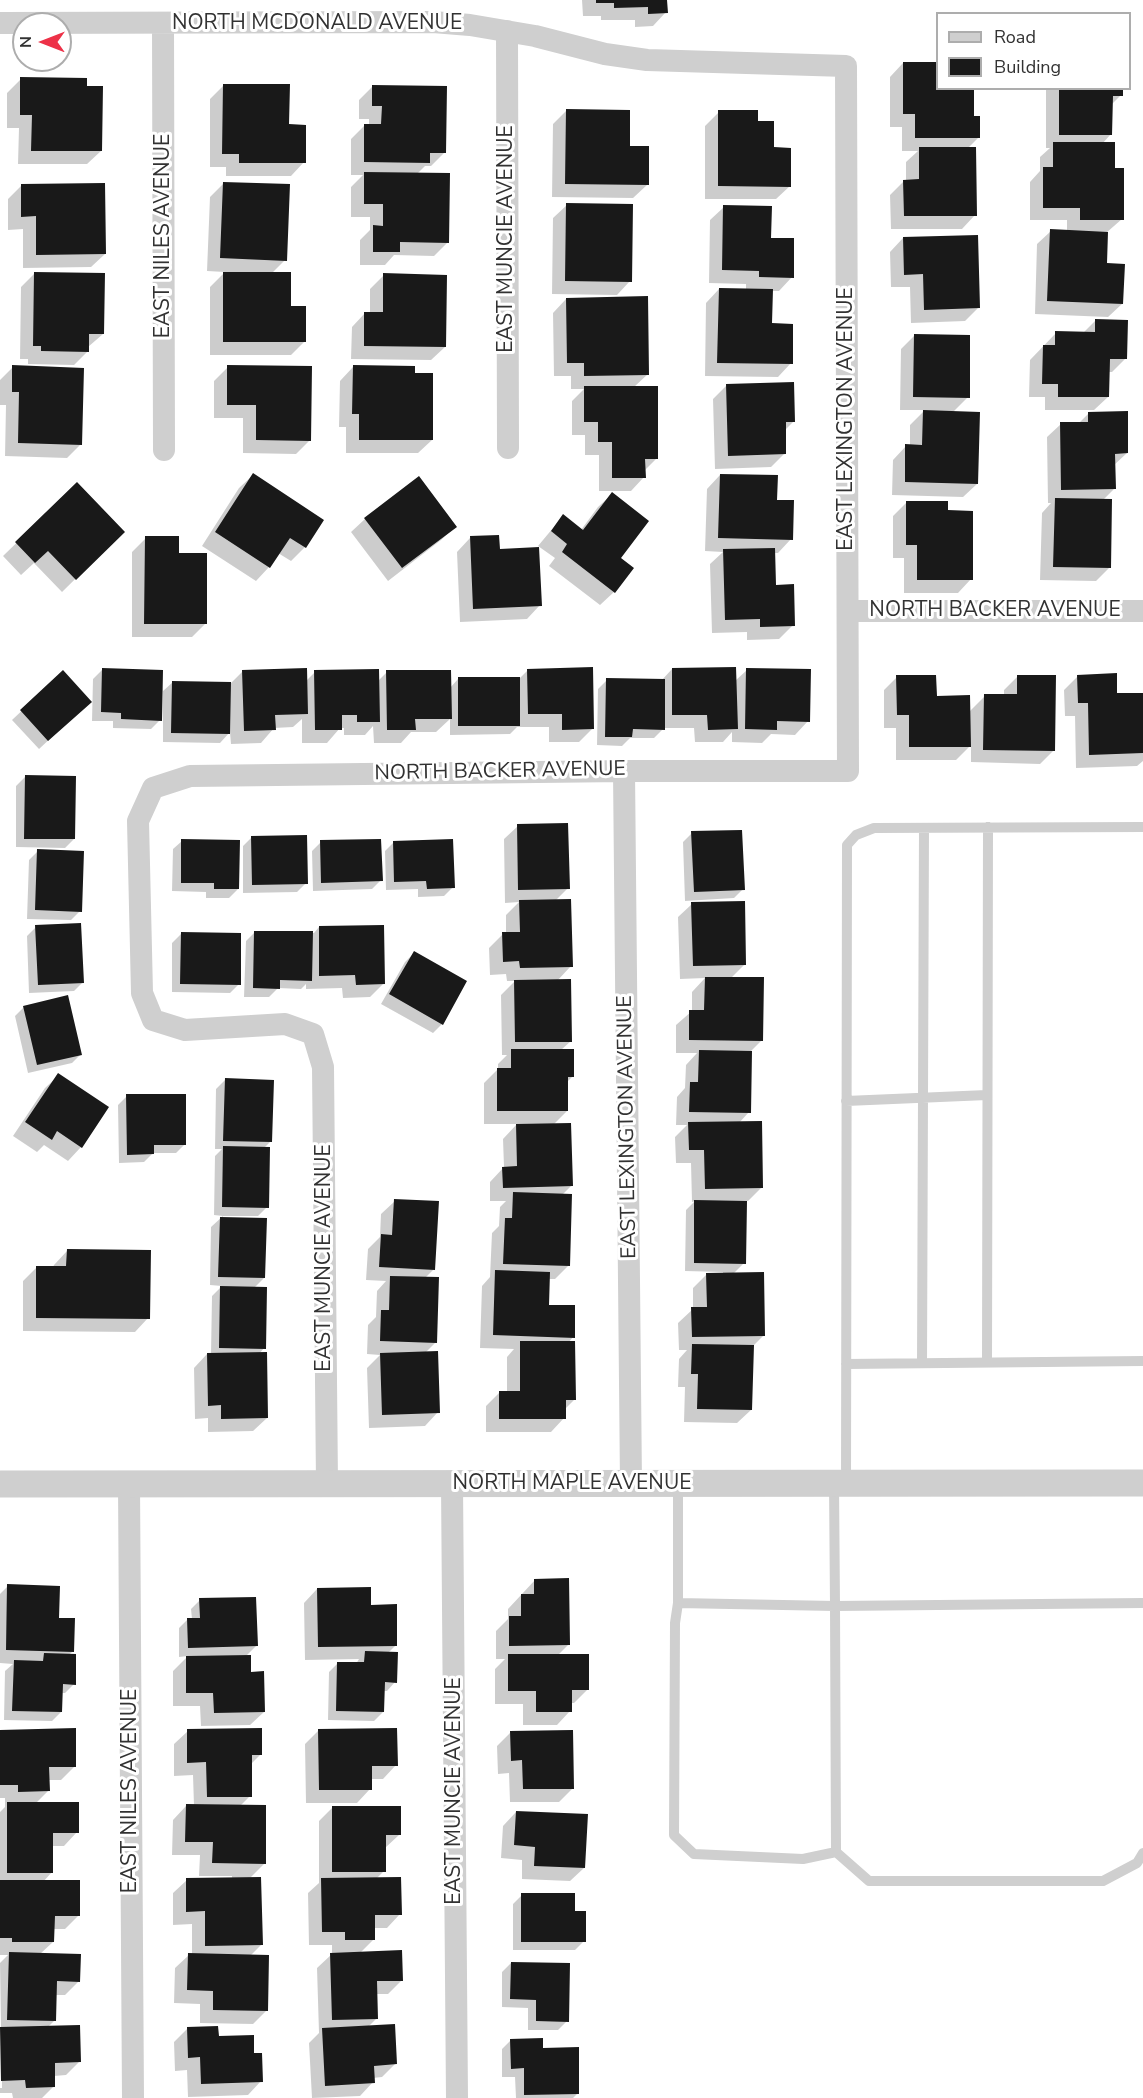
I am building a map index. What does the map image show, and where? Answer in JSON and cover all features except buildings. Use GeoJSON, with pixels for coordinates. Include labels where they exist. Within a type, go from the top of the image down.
{"type":"FeatureCollection","features":[{"type":"Feature","properties":{"kind":"street","name":"NORTH MCDONALD AVENUE"},"geometry":{"type":"LineString","coordinates":[[0,23],[433,22],[507,31],[605,54],[647,60],[846,66]]}},
{"type":"Feature","properties":{"kind":"street","name":"EAST NILES AVENUE"},"geometry":{"type":"LineString","coordinates":[[164,23],[164,450]]}},
{"type":"Feature","properties":{"kind":"street","name":"EAST MUNCIE AVENUE"},"geometry":{"type":"LineString","coordinates":[[507,31],[508,448]]}},
{"type":"Feature","properties":{"kind":"street","name":"EAST LEXINGTON AVENUE"},"geometry":{"type":"LineString","coordinates":[[846,66],[848,771]]}},
{"type":"Feature","properties":{"kind":"street","name":"NORTH BACKER AVENUE"},"geometry":{"type":"LineString","coordinates":[[848,611],[1143,611]]}},
{"type":"Feature","properties":{"kind":"street","name":"EAST LEXINGTON AVENUE"},"geometry":{"type":"LineString","coordinates":[[624,771],[631,1484]]}},
{"type":"Feature","properties":{"kind":"street","name":"NORTH BACKER AVENUE"},"geometry":{"type":"LineString","coordinates":[[313,1034],[285,1024],[185,1030],[153,1020],[142,993],[138,821],[153,788],[190,776],[848,771]]}},
{"type":"Feature","properties":{"kind":"street","name":"EAST MUNCIE AVENUE"},"geometry":{"type":"LineString","coordinates":[[313,1034],[323,1067],[327,1484]]}},
{"type":"Feature","properties":{"kind":"street","name":"NORTH MAPLE AVENUE"},"geometry":{"type":"LineString","coordinates":[[0,1484],[1143,1483]]}},
{"type":"Feature","properties":{"kind":"street","name":"EAST NILES AVENUE"},"geometry":{"type":"LineString","coordinates":[[129,1484],[133,2098]]}},
{"type":"Feature","properties":{"kind":"street","name":"EAST MUNCIE AVENUE"},"geometry":{"type":"LineString","coordinates":[[452,1484],[457,2098]]}},
{"type":"Feature","properties":{"kind":"lane"},"geometry":{"type":"LineString","coordinates":[[1143,826],[868,829],[856,835],[847,845],[846,1364],[835,1606],[836,1852],[868,1881],[1103,1881],[1137,1863],[1143,1853]]}},
{"type":"Feature","properties":{"kind":"lane"},"geometry":{"type":"LineString","coordinates":[[987,1362],[988,827]]}},
{"type":"Feature","properties":{"kind":"lane"},"geometry":{"type":"LineString","coordinates":[[922,1363],[924,828]]}},
{"type":"Feature","properties":{"kind":"lane"},"geometry":{"type":"LineString","coordinates":[[846,1101],[987,1095]]}},
{"type":"Feature","properties":{"kind":"lane"},"geometry":{"type":"LineString","coordinates":[[846,1364],[1143,1361]]}},
{"type":"Feature","properties":{"kind":"lane"},"geometry":{"type":"LineString","coordinates":[[678,1484],[674,1835],[694,1854],[803,1859],[836,1852]]}},
{"type":"Feature","properties":{"kind":"lane"},"geometry":{"type":"LineString","coordinates":[[678,1603],[835,1606],[1143,1603]]}}]}
